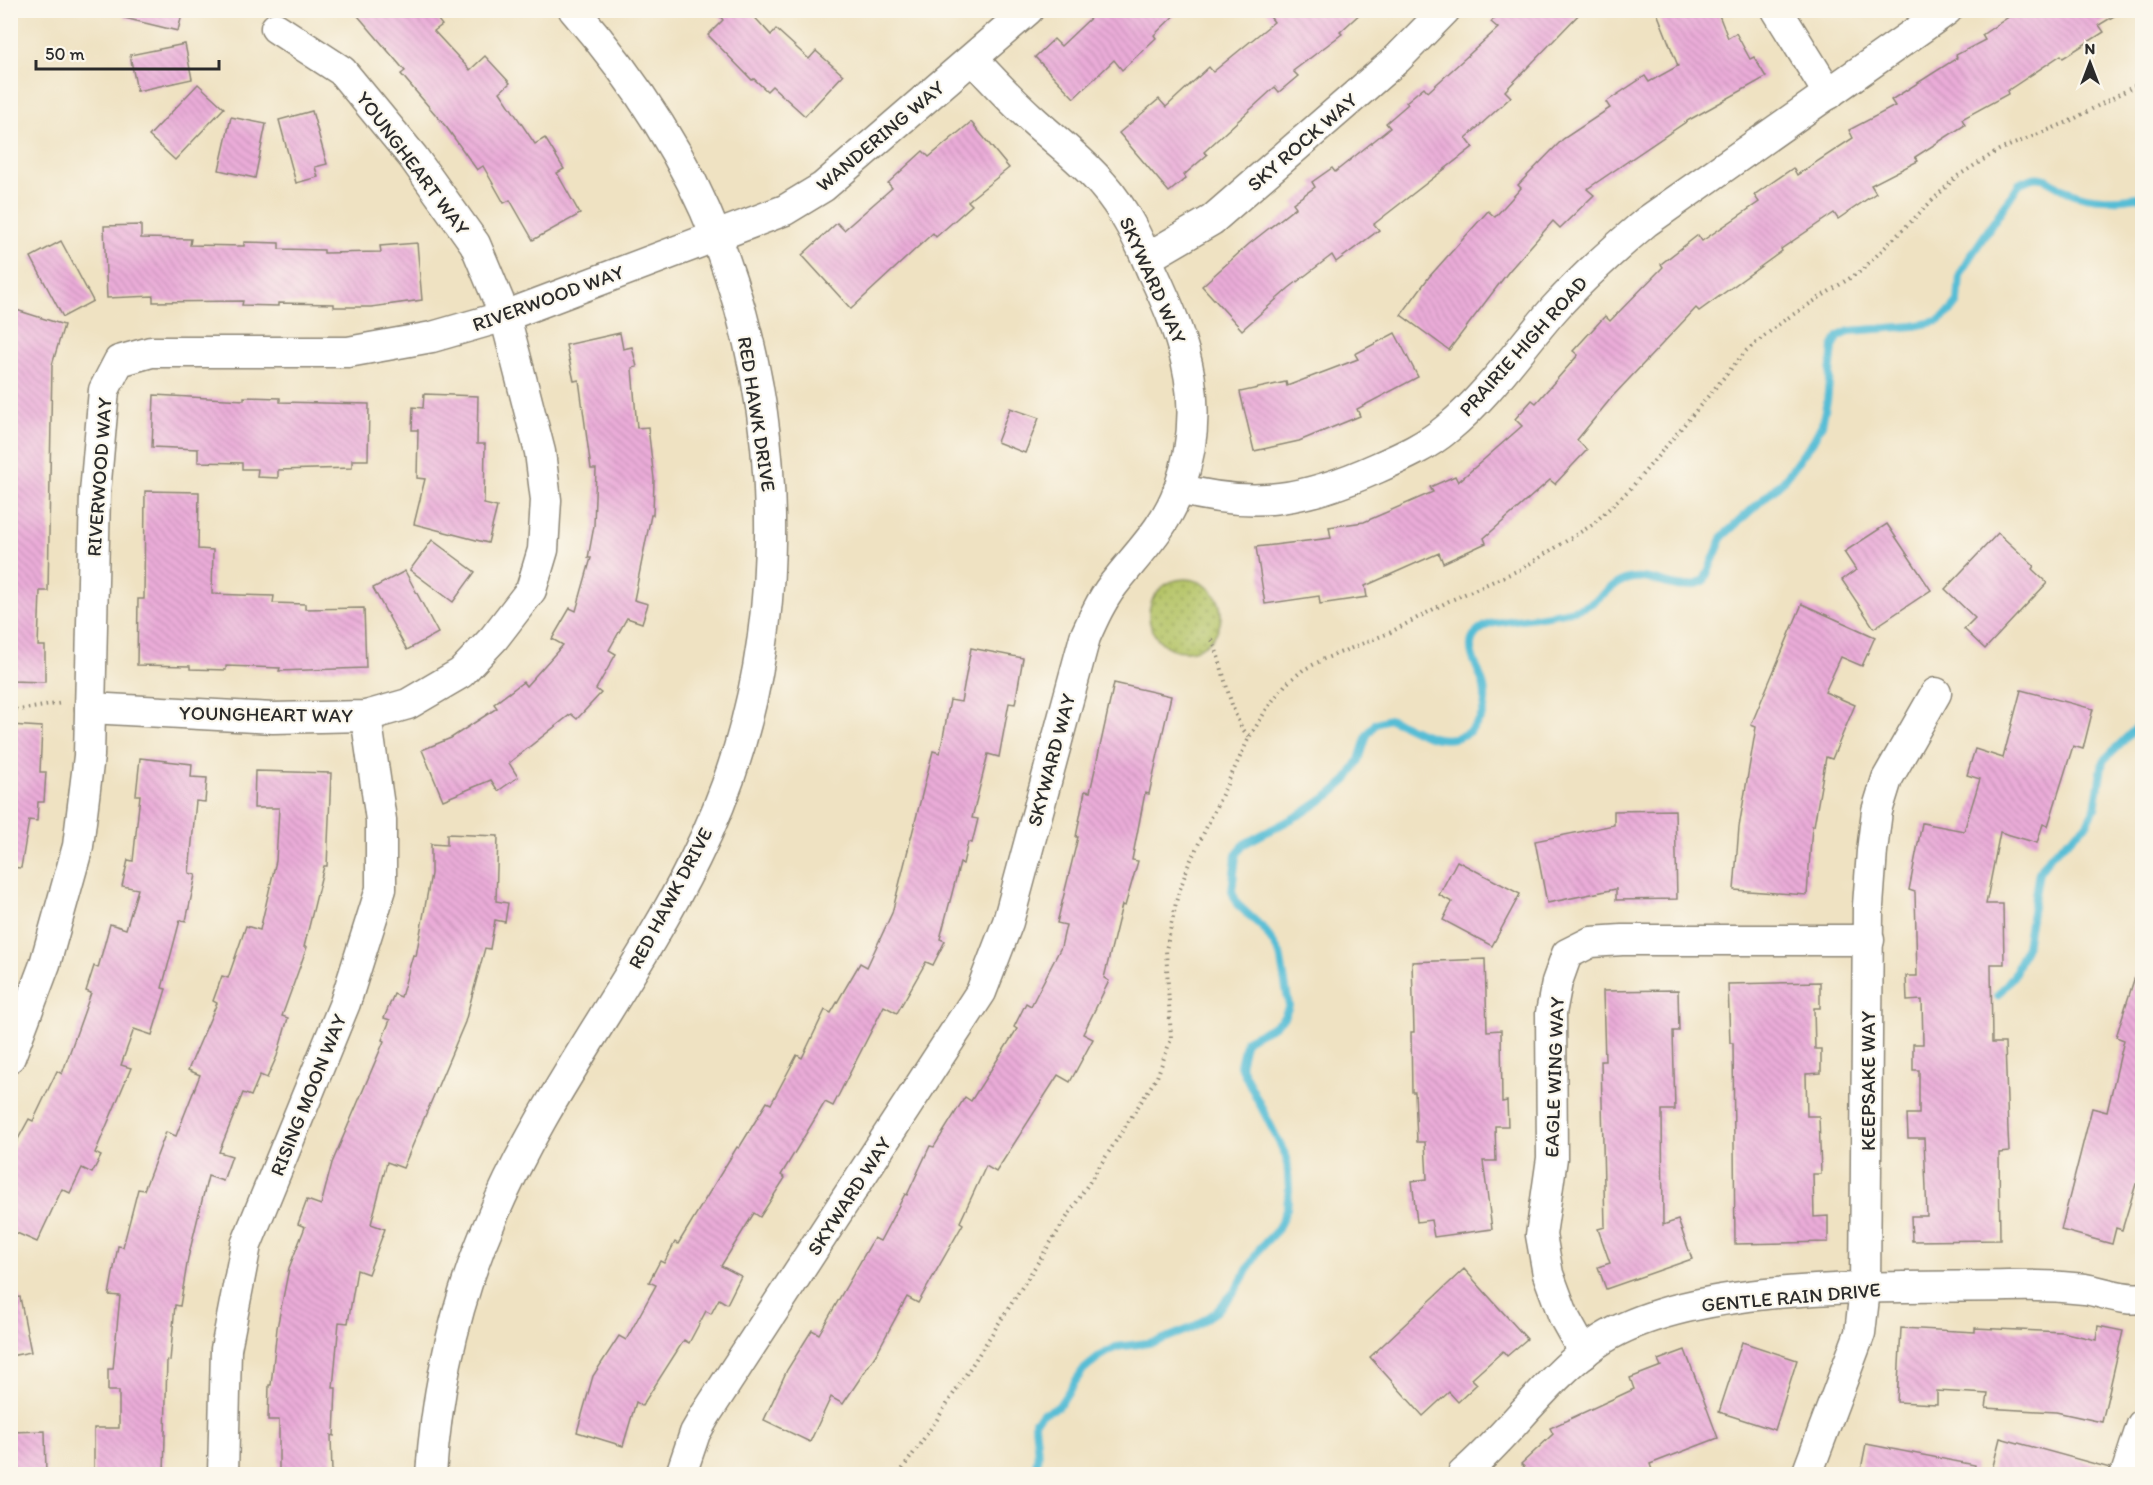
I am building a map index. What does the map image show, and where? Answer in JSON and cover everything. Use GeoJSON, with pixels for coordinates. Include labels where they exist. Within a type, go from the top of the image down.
{"type":"FeatureCollection","features":[{"type":"Feature","properties":{"kind":"street","name":"RED HAWK DRIVE"},"geometry":{"type":"LineString","coordinates":[[431,1474],[439,1402],[447,1359],[474,1264],[491,1219],[547,1112],[697,856],[729,775],[747,720],[770,575],[770,488],[753,370],[732,283],[716,236],[666,136],[634,87],[574,10]]}},
{"type":"Feature","properties":{"kind":"street","name":"WANDERING WAY"},"geometry":{"type":"LineString","coordinates":[[716,236],[785,210],[823,187],[1028,10]]}},
{"type":"Feature","properties":{"kind":"street","name":"SKY ROCK WAY"},"geometry":{"type":"LineString","coordinates":[[1147,258],[1212,220],[1397,60],[1445,10]]}},
{"type":"Feature","properties":{"kind":"street"},"geometry":{"type":"LineString","coordinates":[[1777,10],[1829,93],[1947,10]]}},
{"type":"Feature","properties":{"kind":"street","name":"YOUNGHEART WAY"},"geometry":{"type":"LineString","coordinates":[[90,708],[273,718],[366,716],[408,704],[461,673],[494,638],[531,590],[543,550],[546,500],[540,452],[504,316],[475,244],[413,157],[342,71],[276,28]]}},
{"type":"Feature","properties":{"kind":"street","name":"SKYWARD WAY"},"geometry":{"type":"LineString","coordinates":[[681,1474],[695,1433],[706,1414],[981,992],[1008,921],[1085,637],[1102,601],[1153,537],[1179,489],[1189,438],[1192,406],[1191,375],[1174,317],[1132,226],[1104,185],[1084,164],[1012,101],[973,59]]}},
{"type":"Feature","properties":{"kind":"street","name":"PRAIRIE HIGH ROAD"},"geometry":{"type":"LineString","coordinates":[[1179,489],[1211,498],[1238,501],[1288,499],[1341,484],[1428,443],[1469,409],[1554,309],[1611,251],[1646,222],[1829,93]]}},
{"type":"Feature","properties":{"kind":"street","name":"RIVERWOOD WAY"},"geometry":{"type":"LineString","coordinates":[[10,1058],[45,964],[78,846],[89,756],[95,493],[104,390],[119,361],[151,352],[348,352],[432,337],[504,316],[716,236]]}},
{"type":"Feature","properties":{"kind":"street","name":"KEEPSAKE WAY"},"geometry":{"type":"LineString","coordinates":[[1807,1474],[1860,1333],[1866,1288],[1868,906],[1877,811],[1887,779],[1936,693]]}},
{"type":"Feature","properties":{"kind":"street","name":"RISING MOON WAY"},"geometry":{"type":"LineString","coordinates":[[223,1474],[226,1349],[246,1245],[345,1003],[381,889],[381,820],[366,716]]}},
{"type":"Feature","properties":{"kind":"street","name":"EAGLE WING WAY"},"geometry":{"type":"LineString","coordinates":[[1584,1353],[1564,1317],[1548,1274],[1541,1235],[1552,1158],[1551,1013],[1557,982],[1567,954],[1591,942],[1622,940],[1869,940]]}},
{"type":"Feature","properties":{"kind":"street","name":"GENTLE RAIN DRIVE"},"geometry":{"type":"LineString","coordinates":[[1463,1474],[1584,1353],[1635,1322],[1676,1310],[1732,1299],[1866,1288],[2037,1285],[2142,1298]]}},
{"type":"Feature","properties":{"kind":"street"},"geometry":{"type":"LineString","coordinates":[[2126,1474],[2142,1425]]}},
{"type":"Feature","properties":{"kind":"path"},"geometry":{"type":"LineString","coordinates":[[899,1474],[936,1421],[1157,1077],[1171,1039],[1166,950],[1176,898],[1188,866],[1250,736],[1270,704],[1303,670],[1389,633],[1449,601],[1521,569],[1592,525],[1631,488],[1746,351],[1784,321],[1861,271],[1956,177],[1999,150],[2068,122],[2142,82]]}},
{"type":"Feature","properties":{"kind":"path"},"geometry":{"type":"LineString","coordinates":[[1212,640],[1220,657],[1238,723],[1244,733],[1250,736]]}},
{"type":"Feature","properties":{"kind":"path"},"geometry":{"type":"LineString","coordinates":[[10,709],[19,710],[59,703],[90,708]]}},
{"type":"Feature","properties":{"kind":"green space"},"geometry":{"type":"Polygon","coordinates":[[[1192,579],[1211,589],[1219,601],[1221,615],[1219,629],[1211,641],[1199,649],[1178,651],[1159,641],[1151,629],[1149,608],[1159,589],[1171,581],[1192,579]]]}},
{"type":"Feature","properties":{"kind":"building"},"geometry":{"type":"Polygon","coordinates":[[[124,10],[183,10],[178,31],[124,18],[124,10]]]}},
{"type":"Feature","properties":{"kind":"building"},"geometry":{"type":"Polygon","coordinates":[[[353,10],[430,10],[442,25],[434,31],[470,70],[485,56],[510,83],[500,92],[535,144],[545,138],[564,169],[557,173],[580,214],[533,240],[510,200],[504,203],[483,166],[477,170],[447,128],[401,74],[405,71],[353,10]]]}},
{"type":"Feature","properties":{"kind":"building"},"geometry":{"type":"Polygon","coordinates":[[[715,10],[748,10],[771,35],[776,29],[809,59],[816,51],[843,75],[805,116],[772,86],[767,91],[754,79],[752,80],[708,35],[723,20],[715,10]]]}},
{"type":"Feature","properties":{"kind":"building"},"geometry":{"type":"Polygon","coordinates":[[[1099,10],[1180,10],[1154,35],[1156,38],[1122,70],[1114,60],[1074,98],[1035,57],[1054,39],[1061,46],[1099,10]]]}},
{"type":"Feature","properties":{"kind":"building"},"geometry":{"type":"Polygon","coordinates":[[[1265,10],[1364,10],[1340,32],[1342,34],[1293,71],[1298,76],[1279,92],[1275,87],[1204,152],[1207,155],[1184,175],[1186,178],[1169,192],[1119,133],[1159,99],[1166,107],[1209,67],[1213,72],[1274,22],[1265,10]]]}},
{"type":"Feature","properties":{"kind":"building"},"geometry":{"type":"Polygon","coordinates":[[[1501,10],[1583,10],[1505,91],[1511,97],[1466,138],[1473,147],[1374,224],[1379,230],[1336,262],[1332,255],[1289,288],[1242,330],[1202,286],[1249,244],[1296,207],[1293,203],[1315,187],[1312,182],[1332,168],[1335,172],[1390,128],[1386,123],[1408,104],[1406,102],[1424,87],[1428,92],[1498,28],[1491,22],[1501,10]]]}},
{"type":"Feature","properties":{"kind":"building"},"geometry":{"type":"Polygon","coordinates":[[[1656,10],[1717,10],[1728,38],[1736,33],[1750,59],[1754,57],[1766,77],[1689,120],[1587,189],[1594,195],[1560,228],[1553,221],[1509,271],[1449,350],[1401,315],[1429,277],[1488,211],[1495,217],[1521,188],[1518,185],[1563,139],[1610,108],[1606,102],[1645,76],[1649,82],[1678,66],[1656,10]]]}},
{"type":"Feature","properties":{"kind":"building"},"geometry":{"type":"Polygon","coordinates":[[[2019,10],[2124,10],[2099,25],[2104,32],[2063,58],[2061,55],[2007,91],[2008,94],[1962,119],[1965,125],[1915,157],[1918,161],[1871,185],[1876,193],[1838,219],[1834,213],[1781,249],[1782,251],[1699,311],[1696,308],[1612,397],[1577,440],[1587,450],[1555,484],[1550,480],[1484,538],[1486,543],[1443,563],[1439,553],[1365,586],[1367,597],[1320,604],[1319,596],[1265,604],[1256,547],[1331,538],[1329,527],[1364,522],[1433,492],[1430,487],[1455,476],[1458,482],[1522,426],[1515,419],[1532,400],[1536,403],[1578,355],[1573,351],[1605,316],[1610,321],[1663,267],[1661,264],[1698,235],[1702,241],[1759,202],[1754,195],[1793,168],[1797,175],[1853,138],[1849,130],[1895,106],[1891,100],[1957,58],[1956,55],[1985,40],[1982,35],[2019,10]]]}},
{"type":"Feature","properties":{"kind":"building"},"geometry":{"type":"Polygon","coordinates":[[[185,44],[192,79],[137,91],[130,55],[185,44]]]}},
{"type":"Feature","properties":{"kind":"building"},"geometry":{"type":"Polygon","coordinates":[[[198,84],[224,108],[175,160],[149,136],[198,84]]]}},
{"type":"Feature","properties":{"kind":"building"},"geometry":{"type":"Polygon","coordinates":[[[312,111],[327,164],[315,167],[318,177],[296,183],[279,120],[312,111]]]}},
{"type":"Feature","properties":{"kind":"building"},"geometry":{"type":"Polygon","coordinates":[[[231,117],[266,124],[255,178],[219,170],[231,117]]]}},
{"type":"Feature","properties":{"kind":"building"},"geometry":{"type":"Polygon","coordinates":[[[971,122],[1009,168],[968,201],[972,205],[936,237],[933,233],[851,309],[802,255],[837,223],[844,230],[892,188],[888,183],[923,151],[929,157],[971,122]]]}},
{"type":"Feature","properties":{"kind":"building"},"geometry":{"type":"Polygon","coordinates":[[[141,225],[141,238],[191,239],[190,245],[244,246],[244,242],[279,243],[279,249],[324,250],[324,253],[381,252],[380,246],[417,243],[422,300],[371,307],[334,307],[334,304],[242,305],[243,301],[153,302],[153,296],[107,298],[104,226],[141,225]]]}},
{"type":"Feature","properties":{"kind":"building"},"geometry":{"type":"Polygon","coordinates":[[[61,241],[93,301],[63,317],[31,257],[61,241]]]}},
{"type":"Feature","properties":{"kind":"building"},"geometry":{"type":"Polygon","coordinates":[[[10,308],[64,325],[52,365],[48,591],[40,591],[38,646],[45,646],[45,682],[10,681],[10,308]]]}},
{"type":"Feature","properties":{"kind":"building"},"geometry":{"type":"Polygon","coordinates":[[[620,333],[623,349],[632,347],[637,367],[632,368],[637,428],[648,427],[654,479],[653,515],[651,515],[634,600],[648,604],[642,623],[627,618],[609,650],[616,654],[596,689],[601,693],[577,719],[571,714],[509,763],[518,777],[498,791],[491,780],[443,800],[422,750],[451,738],[497,708],[494,704],[523,682],[526,686],[563,645],[552,639],[570,608],[576,611],[591,558],[588,558],[594,526],[596,469],[591,469],[579,380],[574,381],[566,345],[620,333]]]}},
{"type":"Feature","properties":{"kind":"building"},"geometry":{"type":"Polygon","coordinates":[[[1395,333],[1418,377],[1357,409],[1360,416],[1299,441],[1254,451],[1240,392],[1286,382],[1287,386],[1358,359],[1355,354],[1395,333]]]}},
{"type":"Feature","properties":{"kind":"building"},"geometry":{"type":"Polygon","coordinates":[[[424,394],[478,396],[477,444],[485,444],[484,504],[497,507],[488,543],[414,524],[425,479],[417,478],[418,430],[412,430],[413,407],[423,408],[424,394]]]}},
{"type":"Feature","properties":{"kind":"building"},"geometry":{"type":"Polygon","coordinates":[[[154,395],[244,400],[244,397],[280,398],[280,402],[369,404],[368,460],[352,460],[352,468],[278,470],[278,478],[257,477],[258,469],[242,469],[242,463],[198,462],[198,449],[152,447],[154,395]]]}},
{"type":"Feature","properties":{"kind":"building"},"geometry":{"type":"Polygon","coordinates":[[[1010,408],[1039,418],[1025,453],[997,442],[1010,408]]]}},
{"type":"Feature","properties":{"kind":"building"},"geometry":{"type":"Polygon","coordinates":[[[145,491],[199,492],[198,549],[213,550],[212,594],[274,596],[273,603],[305,604],[305,609],[364,608],[366,668],[279,671],[280,668],[226,666],[226,670],[190,669],[190,666],[137,665],[138,599],[144,599],[145,491]]]}},
{"type":"Feature","properties":{"kind":"building"},"geometry":{"type":"Polygon","coordinates":[[[1887,524],[1931,590],[1874,628],[1842,580],[1856,570],[1844,552],[1887,524]]]}},
{"type":"Feature","properties":{"kind":"building"},"geometry":{"type":"Polygon","coordinates":[[[1998,533],[2034,566],[2032,569],[2047,583],[1985,649],[1964,629],[1975,618],[1945,589],[1998,533]]]}},
{"type":"Feature","properties":{"kind":"building"},"geometry":{"type":"Polygon","coordinates":[[[432,540],[475,572],[453,602],[410,570],[432,540]]]}},
{"type":"Feature","properties":{"kind":"building"},"geometry":{"type":"Polygon","coordinates":[[[405,571],[438,633],[407,650],[373,588],[405,571]]]}},
{"type":"Feature","properties":{"kind":"building"},"geometry":{"type":"Polygon","coordinates":[[[1802,604],[1875,637],[1862,666],[1841,657],[1825,692],[1855,705],[1832,759],[1826,757],[1814,826],[1812,826],[1807,895],[1734,890],[1739,827],[1756,727],[1751,725],[1802,604]]]}},
{"type":"Feature","properties":{"kind":"building"},"geometry":{"type":"Polygon","coordinates":[[[971,648],[1023,658],[1015,704],[1009,703],[999,757],[988,754],[972,818],[978,819],[972,843],[968,842],[963,864],[960,863],[940,939],[945,941],[933,965],[926,962],[897,1013],[884,1006],[833,1106],[825,1102],[781,1175],[785,1178],[760,1217],[754,1213],[721,1266],[741,1276],[727,1304],[719,1299],[711,1314],[706,1311],[689,1343],[684,1340],[642,1406],[636,1402],[623,1446],[577,1432],[593,1376],[619,1336],[626,1340],[656,1285],[649,1282],[660,1261],[664,1263],[675,1242],[678,1244],[737,1147],[739,1148],[767,1102],[771,1104],[797,1055],[802,1058],[825,1010],[831,1013],[860,963],[867,967],[892,913],[933,751],[940,753],[950,700],[961,702],[971,648]]]}},
{"type":"Feature","properties":{"kind":"building"},"geometry":{"type":"Polygon","coordinates":[[[1114,683],[1171,696],[1149,794],[1145,793],[1132,860],[1138,861],[1125,906],[1122,905],[1104,978],[1109,981],[1083,1034],[1093,1039],[1070,1082],[1058,1075],[996,1172],[986,1166],[960,1222],[963,1224],[918,1303],[907,1297],[875,1356],[843,1404],[831,1397],[810,1442],[764,1420],[787,1370],[812,1330],[819,1334],[874,1238],[880,1241],[905,1194],[907,1195],[930,1146],[934,1147],[965,1097],[971,1101],[1017,1029],[1014,1027],[1026,1003],[1031,1006],[1061,947],[1066,925],[1057,923],[1078,837],[1076,837],[1085,791],[1090,792],[1114,683]]]}},
{"type":"Feature","properties":{"kind":"building"},"geometry":{"type":"Polygon","coordinates":[[[2021,690],[2093,709],[2083,749],[2073,746],[2048,826],[2043,824],[2037,843],[2000,832],[1986,904],[2003,904],[2004,964],[1991,964],[1992,1043],[2005,1043],[2009,1152],[1999,1153],[2000,1240],[1912,1241],[1911,1216],[1927,1216],[1924,1138],[1908,1138],[1907,1114],[1919,1114],[1919,1070],[1913,1070],[1913,1044],[1923,1044],[1922,1000],[1907,1001],[1906,976],[1917,976],[1915,892],[1909,890],[1922,823],[1964,831],[1980,779],[1967,775],[1975,749],[2003,758],[2021,690]]]}},
{"type":"Feature","properties":{"kind":"building"},"geometry":{"type":"Polygon","coordinates":[[[10,725],[42,727],[40,772],[46,772],[44,802],[38,802],[37,821],[29,820],[21,868],[10,867],[10,725]]]}},
{"type":"Feature","properties":{"kind":"building"},"geometry":{"type":"Polygon","coordinates":[[[140,758],[192,764],[191,777],[207,778],[205,802],[196,801],[189,873],[196,875],[186,921],[180,920],[162,988],[166,989],[152,1035],[134,1029],[121,1065],[131,1068],[95,1153],[101,1156],[92,1173],[82,1168],[70,1193],[62,1189],[37,1242],[10,1230],[10,1154],[29,1119],[33,1121],[57,1071],[62,1074],[91,993],[86,991],[94,966],[98,968],[110,924],[126,929],[138,889],[122,886],[128,860],[133,861],[140,795],[136,795],[140,758]]]}},
{"type":"Feature","properties":{"kind":"building"},"geometry":{"type":"Polygon","coordinates":[[[255,771],[331,773],[327,866],[324,866],[304,947],[307,947],[282,1016],[288,1018],[277,1056],[267,1078],[260,1075],[251,1096],[243,1093],[219,1152],[232,1156],[223,1181],[208,1176],[188,1258],[180,1306],[175,1305],[170,1361],[167,1360],[164,1474],[94,1474],[94,1428],[119,1428],[119,1391],[108,1391],[108,1369],[113,1369],[120,1296],[109,1295],[118,1246],[123,1247],[138,1189],[144,1190],[166,1132],[176,1136],[200,1075],[188,1070],[217,1003],[213,1001],[222,976],[228,978],[246,926],[260,930],[276,861],[279,808],[254,808],[255,771]]]}},
{"type":"Feature","properties":{"kind":"building"},"geometry":{"type":"Polygon","coordinates":[[[1675,810],[1677,899],[1616,900],[1616,889],[1547,903],[1535,841],[1614,825],[1614,811],[1675,810]]]}},
{"type":"Feature","properties":{"kind":"building"},"geometry":{"type":"Polygon","coordinates":[[[447,834],[498,836],[496,901],[508,903],[505,922],[495,920],[490,949],[485,948],[465,1022],[403,1168],[387,1162],[371,1224],[385,1229],[368,1274],[357,1270],[348,1323],[339,1322],[333,1388],[336,1388],[334,1436],[331,1435],[332,1474],[279,1474],[279,1420],[268,1420],[269,1385],[271,1385],[277,1328],[289,1268],[305,1227],[298,1224],[307,1200],[321,1205],[332,1163],[384,1041],[382,1040],[390,1020],[384,1018],[394,994],[401,997],[413,955],[416,956],[431,874],[431,844],[447,845],[447,834]]]}},
{"type":"Feature","properties":{"kind":"building"},"geometry":{"type":"Polygon","coordinates":[[[1457,861],[1520,894],[1492,946],[1443,920],[1452,902],[1439,895],[1457,861]]]}},
{"type":"Feature","properties":{"kind":"building"},"geometry":{"type":"Polygon","coordinates":[[[1485,959],[1487,1031],[1501,1030],[1502,1102],[1507,1101],[1508,1126],[1495,1126],[1496,1161],[1483,1161],[1492,1229],[1434,1237],[1431,1220],[1417,1222],[1412,1181],[1427,1179],[1425,1142],[1417,1142],[1415,1092],[1412,1092],[1411,1032],[1414,1032],[1412,962],[1485,959]]]}},
{"type":"Feature","properties":{"kind":"building"},"geometry":{"type":"Polygon","coordinates":[[[2138,967],[2142,968],[2142,1186],[2136,1184],[2122,1230],[2116,1228],[2112,1244],[2061,1230],[2092,1108],[2107,1112],[2124,1040],[2116,1037],[2138,967]]]}},
{"type":"Feature","properties":{"kind":"building"},"geometry":{"type":"Polygon","coordinates":[[[1820,982],[1820,1008],[1814,1008],[1815,1049],[1821,1049],[1821,1073],[1806,1074],[1807,1116],[1819,1116],[1821,1174],[1813,1174],[1814,1217],[1828,1216],[1828,1242],[1735,1244],[1733,1043],[1730,1043],[1728,984],[1820,982]]]}},
{"type":"Feature","properties":{"kind":"building"},"geometry":{"type":"Polygon","coordinates":[[[1678,990],[1679,1031],[1673,1031],[1675,1110],[1662,1110],[1663,1225],[1678,1220],[1692,1259],[1606,1289],[1598,1267],[1610,1263],[1598,1229],[1605,1227],[1601,1061],[1605,1061],[1603,991],[1678,990]]]}},
{"type":"Feature","properties":{"kind":"building"},"geometry":{"type":"Polygon","coordinates":[[[1464,1269],[1527,1339],[1507,1356],[1503,1351],[1472,1379],[1477,1384],[1458,1402],[1449,1392],[1423,1416],[1370,1357],[1464,1269]]]}},
{"type":"Feature","properties":{"kind":"building"},"geometry":{"type":"Polygon","coordinates":[[[20,1297],[31,1352],[10,1356],[10,1298],[20,1297]]]}},
{"type":"Feature","properties":{"kind":"building"},"geometry":{"type":"Polygon","coordinates":[[[2098,1326],[2123,1331],[2102,1422],[2056,1412],[1986,1408],[1988,1394],[1937,1391],[1937,1404],[1897,1402],[1901,1328],[1975,1332],[1975,1328],[2062,1332],[2096,1340],[2098,1326]]]}},
{"type":"Feature","properties":{"kind":"building"},"geometry":{"type":"Polygon","coordinates":[[[1742,1342],[1797,1360],[1775,1430],[1719,1412],[1742,1342]]]}},
{"type":"Feature","properties":{"kind":"building"},"geometry":{"type":"Polygon","coordinates":[[[1685,1350],[1718,1438],[1650,1464],[1652,1470],[1641,1474],[1532,1474],[1521,1464],[1553,1434],[1550,1428],[1634,1389],[1630,1378],[1661,1366],[1658,1360],[1685,1350]]]}},
{"type":"Feature","properties":{"kind":"building"},"geometry":{"type":"Polygon","coordinates":[[[45,1431],[46,1474],[10,1474],[10,1432],[45,1431]]]}},
{"type":"Feature","properties":{"kind":"building"},"geometry":{"type":"Polygon","coordinates":[[[2000,1438],[2110,1468],[2109,1474],[1991,1474],[2000,1438]]]}},
{"type":"Feature","properties":{"kind":"building"},"geometry":{"type":"Polygon","coordinates":[[[1866,1444],[1975,1465],[1974,1474],[1860,1474],[1866,1444]]]}},
{"type":"Feature","properties":{"kind":"waterway"},"geometry":{"type":"LineString","coordinates":[[1031,1474],[1035,1469],[1038,1456],[1035,1421],[1043,1413],[1058,1407],[1083,1370],[1116,1347],[1156,1342],[1192,1328],[1216,1312],[1235,1291],[1260,1248],[1278,1229],[1287,1208],[1289,1189],[1287,1158],[1240,1065],[1246,1040],[1274,1026],[1284,1017],[1289,1006],[1280,954],[1265,930],[1237,904],[1232,891],[1236,855],[1244,844],[1303,813],[1347,780],[1359,760],[1367,735],[1376,723],[1389,719],[1430,737],[1448,739],[1459,737],[1475,726],[1484,709],[1485,699],[1484,687],[1474,661],[1471,645],[1473,637],[1479,630],[1490,624],[1581,608],[1619,582],[1634,578],[1651,579],[1679,586],[1695,585],[1704,581],[1723,536],[1784,480],[1813,441],[1822,424],[1833,347],[1839,336],[1850,331],[1914,326],[1938,321],[1951,311],[1958,302],[1960,275],[2019,184],[2030,179],[2042,178],[2085,197],[2124,199],[2142,196]]}},
{"type":"Feature","properties":{"kind":"waterway"},"geometry":{"type":"LineString","coordinates":[[1997,996],[2014,975],[2026,946],[2039,872],[2050,856],[2087,824],[2095,808],[2103,761],[2142,722]]}}]}
